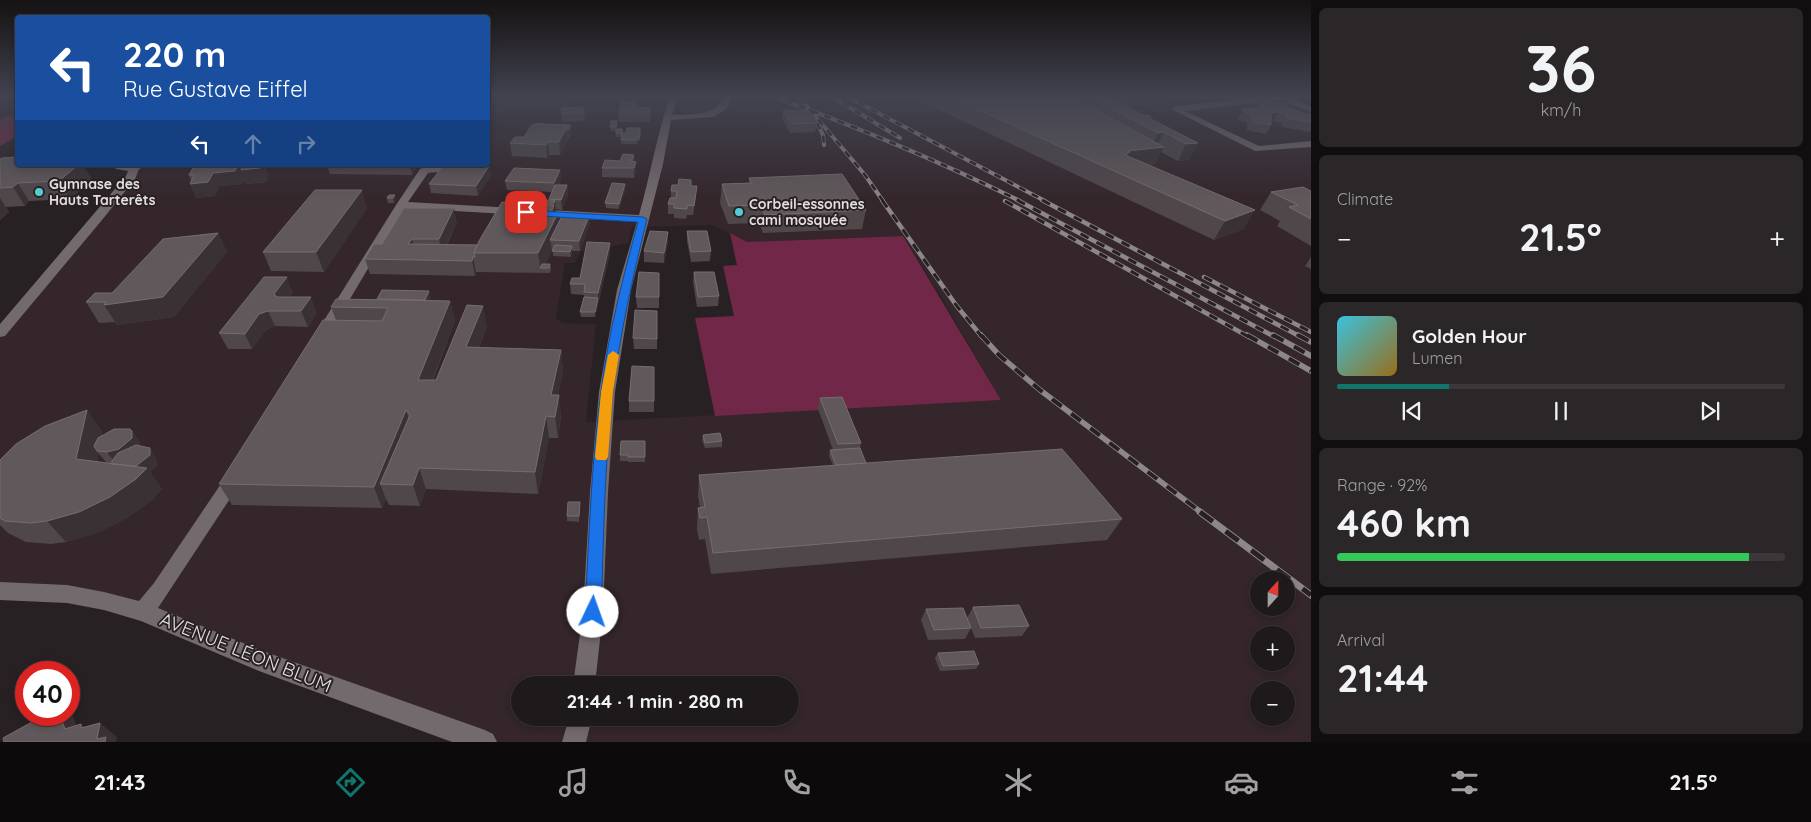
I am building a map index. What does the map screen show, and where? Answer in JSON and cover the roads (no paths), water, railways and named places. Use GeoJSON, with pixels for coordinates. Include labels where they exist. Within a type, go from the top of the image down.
{"type":"FeatureCollection","features":[{"type":"Feature","properties":{"kind":"street"},"geometry":{"type":"LineString","coordinates":[[585,676],[593,612],[599,492],[607,392],[624,290],[658,164],[665,131]]}},
{"type":"Feature","properties":{"kind":"street"},"geometry":{"type":"LineString","coordinates":[[1220,131],[1258,149],[1311,144]]}},
{"type":"Feature","properties":{"kind":"street"},"geometry":{"type":"LineString","coordinates":[[2,332],[138,167]]}},
{"type":"Feature","properties":{"kind":"street"},"geometry":{"type":"LineString","coordinates":[[314,348],[401,205],[424,171],[435,168],[474,170]]}},
{"type":"Feature","properties":{"kind":"street"},"geometry":{"type":"LineString","coordinates":[[401,205],[643,219]]}},
{"type":"Feature","properties":{"kind":"street"},"geometry":{"type":"LineString","coordinates":[[143,612],[161,589],[242,466]]}},
{"type":"Feature","properties":{"kind":"street","name":"AVENUE LÉON BLUM"},"geometry":{"type":"LineString","coordinates":[[0,591],[67,594],[104,601],[143,612],[259,660],[485,742]]}},
{"type":"Feature","properties":{"kind":"street"},"geometry":{"type":"LineString","coordinates":[[574,742],[579,726]]}},
{"type":"Feature","properties":{"kind":"railway"},"geometry":{"type":"LineString","coordinates":[[821,131],[824,145]]}},
{"type":"Feature","properties":{"kind":"railway"},"geometry":{"type":"LineString","coordinates":[[828,131],[865,175],[883,201]]}},
{"type":"Feature","properties":{"kind":"railway"},"geometry":{"type":"LineString","coordinates":[[862,131],[959,172],[1020,201]]}},
{"type":"Feature","properties":{"kind":"railway"},"geometry":{"type":"LineString","coordinates":[[888,131],[900,138]]}},
{"type":"Feature","properties":{"kind":"railway"},"geometry":{"type":"LineString","coordinates":[[912,131],[1045,201]]}},
{"type":"Feature","properties":{"kind":"railway"},"geometry":{"type":"LineString","coordinates":[[882,200],[956,305],[982,337]]}},
{"type":"Feature","properties":{"kind":"railway"},"geometry":{"type":"LineString","coordinates":[[1017,200],[1275,337]]}},
{"type":"Feature","properties":{"kind":"railway"},"geometry":{"type":"LineString","coordinates":[[1042,200],[1301,337]]}},
{"type":"Feature","properties":{"kind":"railway"},"geometry":{"type":"LineString","coordinates":[[1005,201],[1249,337]]}},
{"type":"Feature","properties":{"kind":"railway"},"geometry":{"type":"LineString","coordinates":[[1204,277],[1311,332]]}},
{"type":"Feature","properties":{"kind":"railway"},"geometry":{"type":"LineString","coordinates":[[981,335],[999,355],[1040,390],[1202,513]]}},
{"type":"Feature","properties":{"kind":"railway"},"geometry":{"type":"LineString","coordinates":[[1247,335],[1311,371]]}},
{"type":"Feature","properties":{"kind":"railway"},"geometry":{"type":"LineString","coordinates":[[1273,335],[1311,356]]}},
{"type":"Feature","properties":{"kind":"railway"},"geometry":{"type":"LineString","coordinates":[[1298,335],[1311,342]]}},
{"type":"Feature","properties":{"kind":"railway"},"geometry":{"type":"LineString","coordinates":[[1200,512],[1311,595]]}},
{"type":"Feature","properties":{"kind":"place","name":"Gymnase des Hauts Tarterêts"},"geometry":{"type":"Point","coordinates":[39,192]}},
{"type":"Feature","properties":{"kind":"place","name":"Corbeil-essonnes cami mosquée"},"geometry":{"type":"Point","coordinates":[739,212]}}]}
